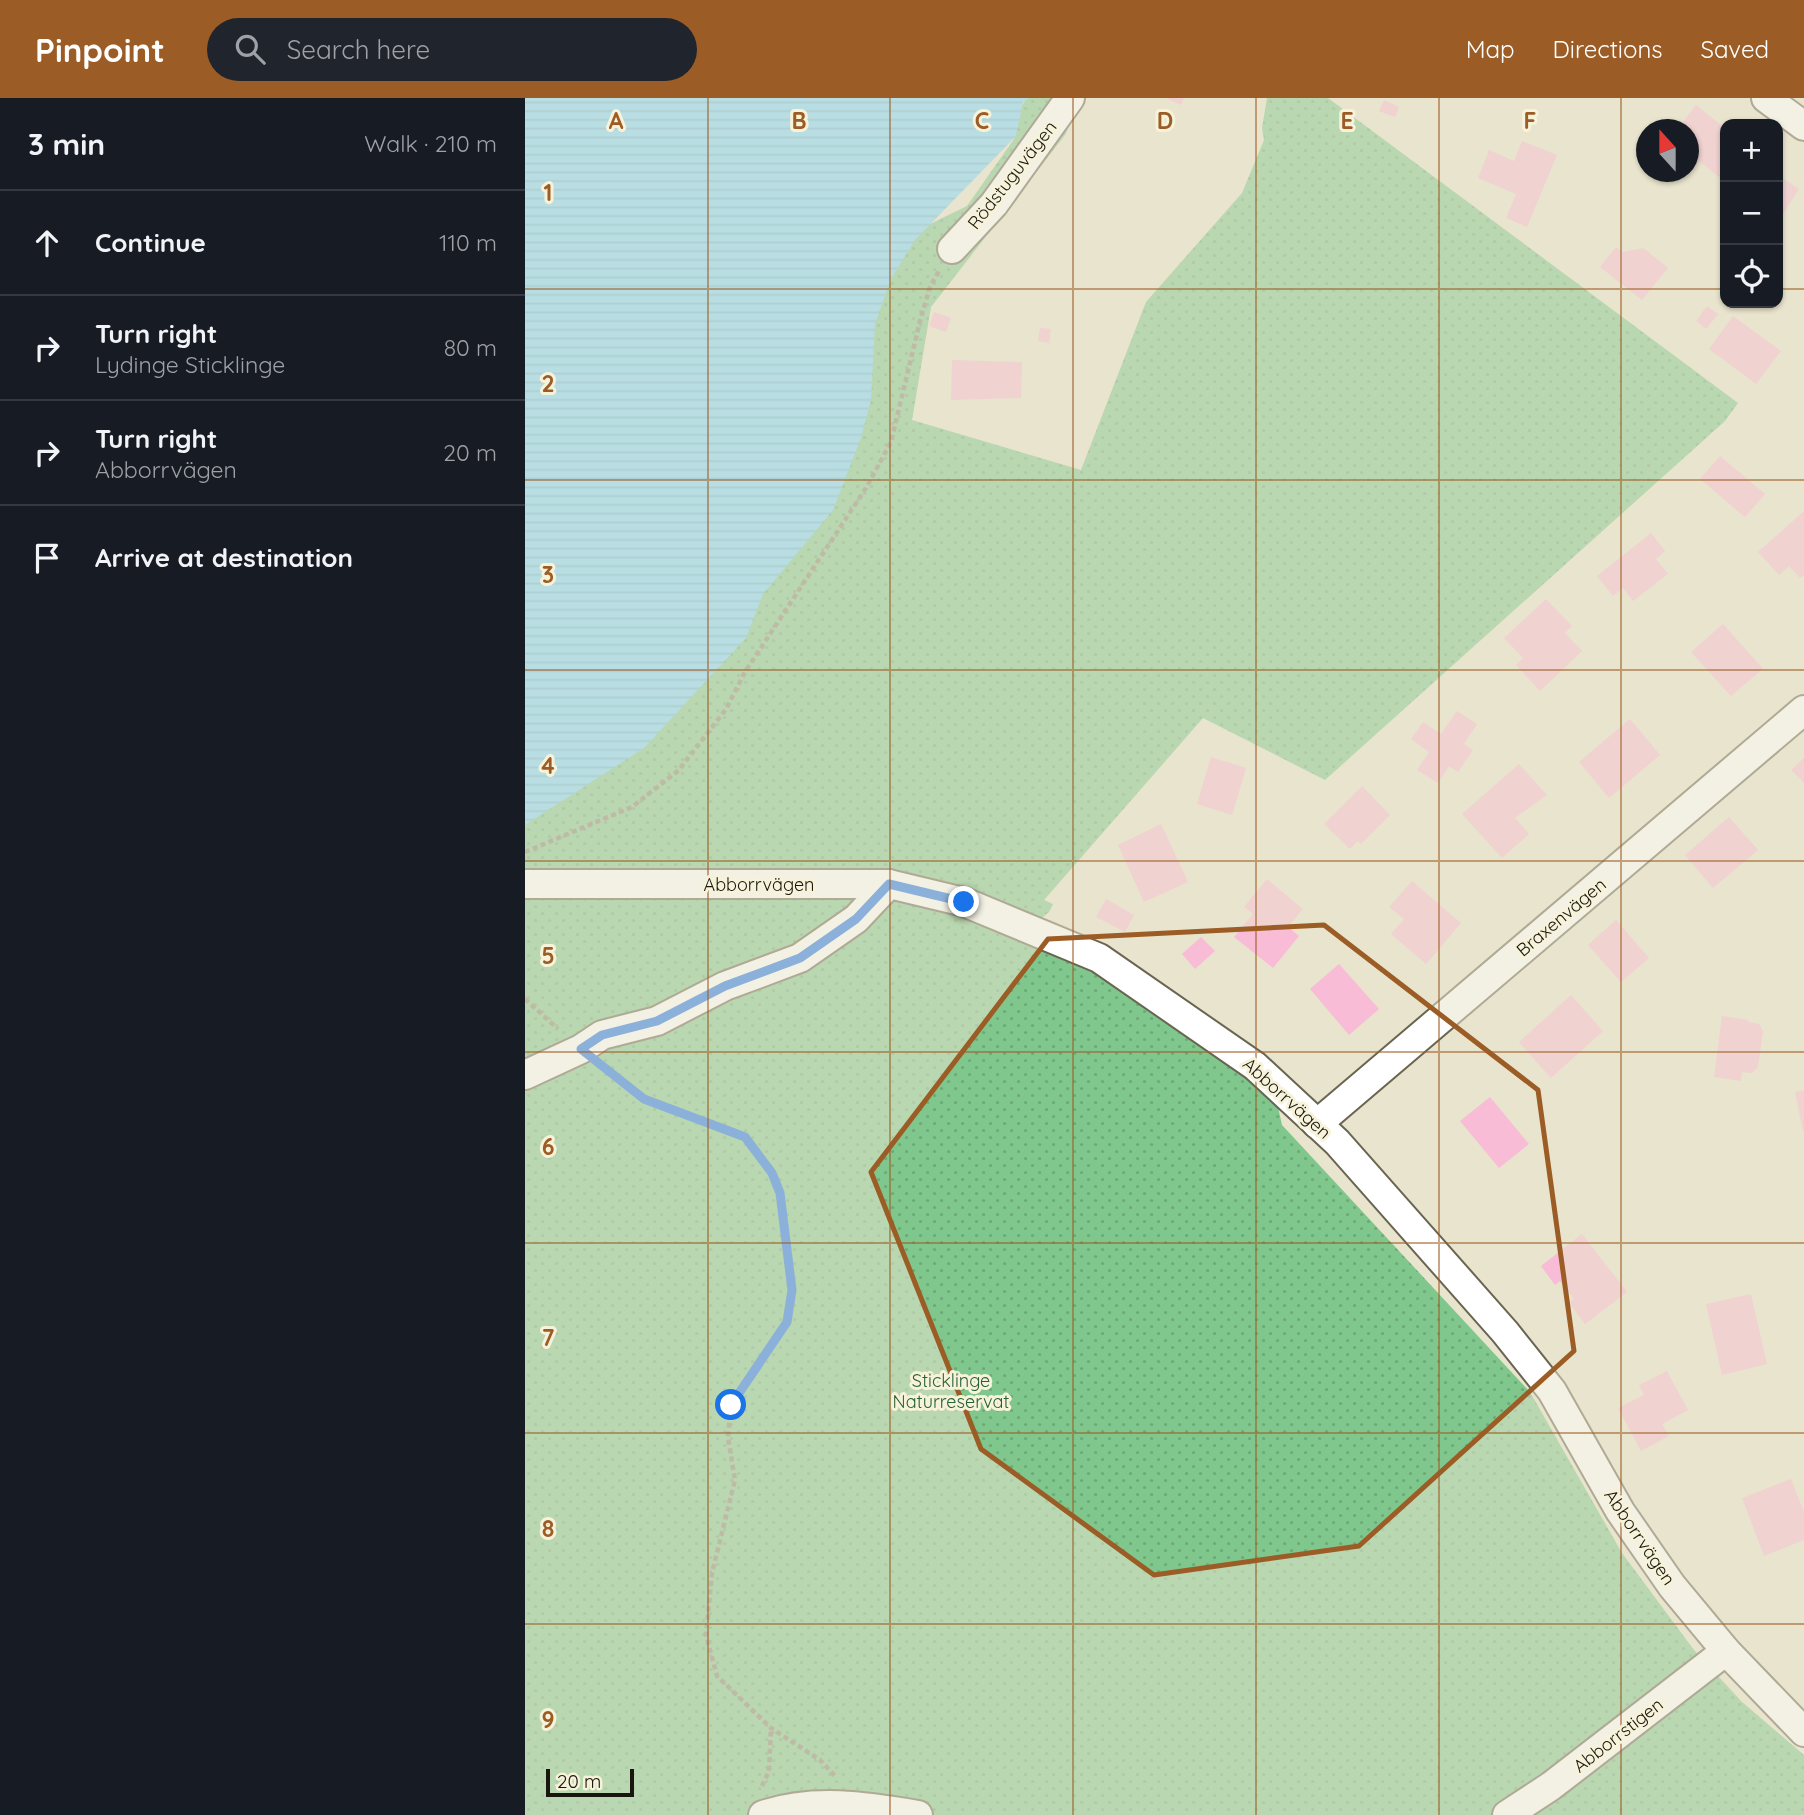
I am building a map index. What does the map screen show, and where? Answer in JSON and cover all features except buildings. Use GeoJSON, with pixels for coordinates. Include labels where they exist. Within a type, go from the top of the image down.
{"type":"FeatureCollection","features":[{"type":"Feature","properties":{"kind":"street","name":"Rödstuguvägen"},"geometry":{"type":"LineString","coordinates":[[952,249],[994,204],[1070,98]]}},
{"type":"Feature","properties":{"kind":"street"},"geometry":{"type":"LineString","coordinates":[[1766,98],[1804,126]]}},
{"type":"Feature","properties":{"kind":"street","name":"Braxenvägen"},"geometry":{"type":"LineString","coordinates":[[1317,1124],[1804,710]]}},
{"type":"Feature","properties":{"kind":"street","name":"Abborrvägen"},"geometry":{"type":"LineString","coordinates":[[525,884],[889,884],[964,902],[1099,958],[1255,1066],[1337,1142],[1505,1332],[1552,1391],[1620,1511],[1672,1586],[1726,1651],[1804,1732]]}},
{"type":"Feature","properties":{"kind":"street"},"geometry":{"type":"LineString","coordinates":[[525,1075],[581,1049],[602,1035],[657,1021],[725,986],[800,958],[856,919],[889,884]]}},
{"type":"Feature","properties":{"kind":"street","name":"Abborrstigen"},"geometry":{"type":"LineString","coordinates":[[1507,1815],[1551,1786],[1726,1651]]}},
{"type":"Feature","properties":{"kind":"street"},"geometry":{"type":"LineString","coordinates":[[761,1804],[787,1807],[862,1805],[918,1815]]}},
{"type":"Feature","properties":{"kind":"path"},"geometry":{"type":"LineString","coordinates":[[525,852],[632,807],[679,770],[726,709],[745,672],[866,488],[891,442],[930,287],[952,249]]}},
{"type":"Feature","properties":{"kind":"path"},"geometry":{"type":"LineString","coordinates":[[525,999],[581,1049],[644,1099],[745,1137],[772,1173],[780,1193],[792,1290],[787,1322],[731,1405],[728,1437],[735,1480],[712,1573],[706,1636],[717,1676],[771,1728],[820,1760],[862,1805]]}},
{"type":"Feature","properties":{"kind":"path"},"geometry":{"type":"LineString","coordinates":[[761,1804],[769,1771],[771,1728]]}},
{"type":"Feature","properties":{"kind":"highlighted area"},"geometry":{"type":"Polygon","coordinates":[[[1324,925],[1538,1090],[1574,1351],[1359,1546],[1154,1575],[981,1449],[871,1172],[1048,939],[1324,925]]]}},
{"type":"Feature","properties":{"kind":"green space","name":"Sticklinge Naturreservat"},"geometry":{"type":"Polygon","coordinates":[[[1027,98],[1082,98],[1065,135],[931,307],[912,420],[1081,470],[1146,302],[1242,193],[1264,140],[1262,128],[1267,98],[1328,98],[1738,403],[1725,421],[1325,780],[1203,718],[1044,900],[1053,904],[1049,912],[1033,925],[1077,950],[1222,1049],[1278,1107],[1282,1125],[1530,1392],[1622,1553],[1694,1650],[1741,1701],[1804,1755],[1804,1815],[525,1815],[525,799],[872,324],[901,251],[930,224],[967,206],[1014,139],[1022,105],[1027,98]]]}},
{"type":"Feature","properties":{"kind":"water"},"geometry":{"type":"Polygon","coordinates":[[[525,98],[1029,98],[1023,102],[1016,136],[915,240],[891,279],[875,324],[871,400],[861,438],[833,510],[763,594],[746,638],[644,748],[525,825],[525,98]]]}},
{"type":"Feature","properties":{"kind":"route"},"geometry":{"type":"LineString","coordinates":[[731,1405],[748,1376],[787,1322],[792,1290],[780,1193],[772,1173],[745,1137],[644,1099],[581,1049],[602,1035],[657,1021],[725,986],[764,974],[800,958],[856,919],[889,884],[964,902]]}}]}
